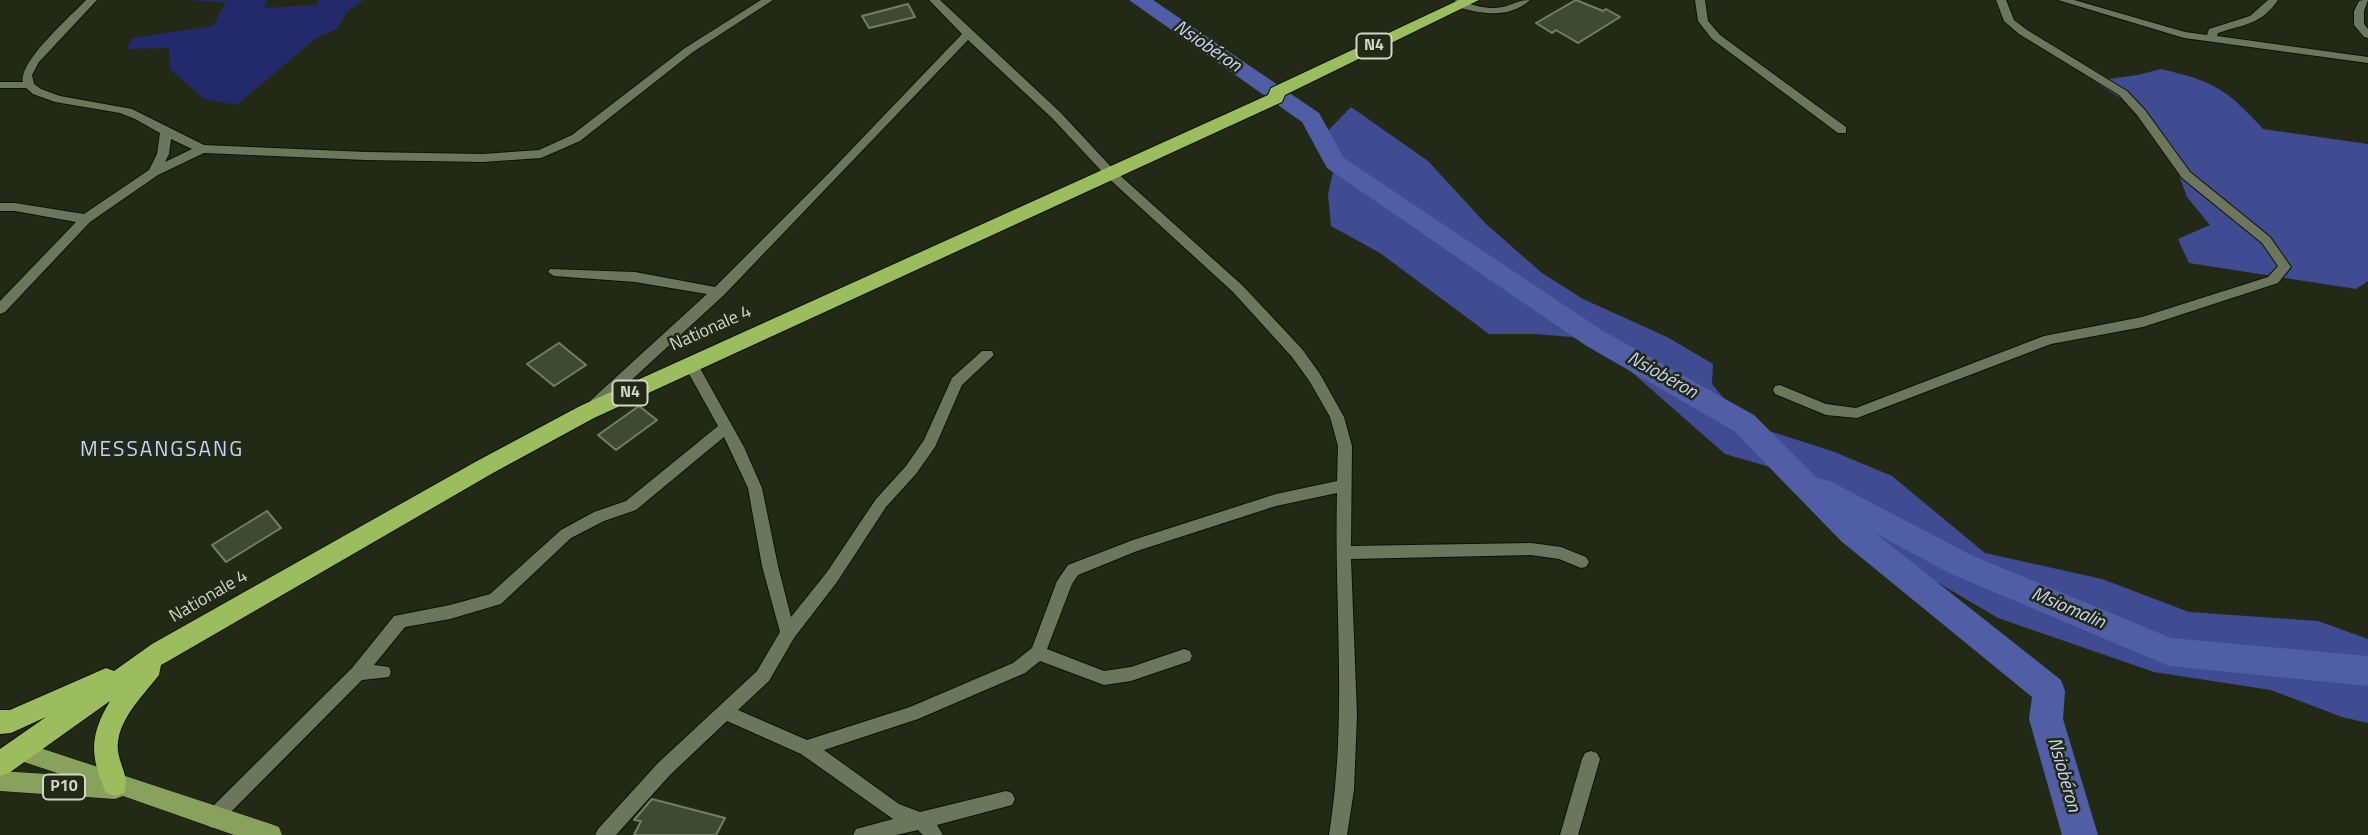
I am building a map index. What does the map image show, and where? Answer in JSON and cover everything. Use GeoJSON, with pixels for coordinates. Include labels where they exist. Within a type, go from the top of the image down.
{"type":"FeatureCollection","features":[{"type":"Feature","properties":{"kind":"highway","name":"Nationale 4"},"geometry":{"type":"LineString","coordinates":[[9,758],[154,657],[485,467],[587,412],[1110,173],[1464,2]]}},
{"type":"Feature","properties":{"kind":"highway"},"geometry":{"type":"LineString","coordinates":[[0,722],[11,722],[154,657]]}},
{"type":"Feature","properties":{"kind":"highway"},"geometry":{"type":"LineString","coordinates":[[122,787],[106,756],[106,738],[154,657]]}},
{"type":"Feature","properties":{"kind":"main road","name":"P10"},"geometry":{"type":"LineString","coordinates":[[9,758],[122,787],[212,819],[271,835]]}},
{"type":"Feature","properties":{"kind":"main road","name":"P10"},"geometry":{"type":"LineString","coordinates":[[0,780],[122,787]]}},
{"type":"Feature","properties":{"kind":"street"},"geometry":{"type":"LineString","coordinates":[[29,85],[27,75],[34,61],[92,0]]}},
{"type":"Feature","properties":{"kind":"street"},"geometry":{"type":"LineString","coordinates":[[0,85],[29,85],[44,96],[124,110],[147,119],[166,132],[202,149],[457,157],[541,154],[576,138],[689,50],[768,0]]}},
{"type":"Feature","properties":{"kind":"street"},"geometry":{"type":"LineString","coordinates":[[934,0],[1056,115],[1110,173],[1238,289],[1309,369],[1337,417],[1345,446],[1343,553],[1349,715],[1345,790],[1338,835]]}},
{"type":"Feature","properties":{"kind":"street"},"geometry":{"type":"LineString","coordinates":[[1464,2],[1491,13],[1514,8],[1525,0]]}},
{"type":"Feature","properties":{"kind":"street"},"geometry":{"type":"LineString","coordinates":[[1700,0],[1699,13],[1703,24],[1716,37],[1842,130]]}},
{"type":"Feature","properties":{"kind":"street"},"geometry":{"type":"LineString","coordinates":[[1780,390],[1824,411],[1857,413],[2049,339],[2143,322],[2273,280],[2285,267],[2279,253],[2238,216],[2185,175],[2135,104],[2123,93],[2023,32],[2009,21],[2001,0]]}},
{"type":"Feature","properties":{"kind":"street"},"geometry":{"type":"LineString","coordinates":[[2063,0],[2166,30],[2211,39],[2368,60]]}},
{"type":"Feature","properties":{"kind":"street"},"geometry":{"type":"LineString","coordinates":[[2211,39],[2213,31],[2267,12],[2273,0]]}},
{"type":"Feature","properties":{"kind":"street"},"geometry":{"type":"LineString","coordinates":[[2368,2],[2363,3],[2359,10],[2358,25],[2368,35]]}},
{"type":"Feature","properties":{"kind":"street"},"geometry":{"type":"LineString","coordinates":[[587,412],[719,292],[968,34]]}},
{"type":"Feature","properties":{"kind":"street"},"geometry":{"type":"LineString","coordinates":[[155,172],[163,154],[166,132]]}},
{"type":"Feature","properties":{"kind":"street"},"geometry":{"type":"LineString","coordinates":[[0,309],[86,219],[155,172],[202,149]]}},
{"type":"Feature","properties":{"kind":"street"},"geometry":{"type":"LineString","coordinates":[[0,207],[86,219]]}},
{"type":"Feature","properties":{"kind":"street"},"geometry":{"type":"LineString","coordinates":[[554,272],[635,277],[719,292]]}},
{"type":"Feature","properties":{"kind":"street"},"geometry":{"type":"LineString","coordinates":[[604,835],[664,769],[763,676],[788,633],[832,577],[881,503],[911,470],[930,443],[957,382],[987,355]]}},
{"type":"Feature","properties":{"kind":"street"},"geometry":{"type":"LineString","coordinates":[[691,365],[739,451],[755,488],[770,566],[788,633]]}},
{"type":"Feature","properties":{"kind":"street"},"geometry":{"type":"LineString","coordinates":[[212,819],[358,673],[400,621],[450,612],[495,599],[566,534],[599,516],[631,506],[725,428]]}},
{"type":"Feature","properties":{"kind":"street"},"geometry":{"type":"LineString","coordinates":[[807,748],[912,713],[1019,668],[1038,653],[1065,580],[1073,570],[1133,546],[1276,500],[1346,485]]}},
{"type":"Feature","properties":{"kind":"street"},"geometry":{"type":"LineString","coordinates":[[1343,553],[1531,549],[1560,553],[1581,562]]}},
{"type":"Feature","properties":{"kind":"street"},"geometry":{"type":"LineString","coordinates":[[1038,653],[1104,678],[1131,674],[1184,656]]}},
{"type":"Feature","properties":{"kind":"street"},"geometry":{"type":"LineString","coordinates":[[358,673],[383,671]]}},
{"type":"Feature","properties":{"kind":"street"},"geometry":{"type":"LineString","coordinates":[[726,713],[807,748],[893,810],[929,828]]}},
{"type":"Feature","properties":{"kind":"street"},"geometry":{"type":"LineString","coordinates":[[1569,835],[1591,759]]}},
{"type":"Feature","properties":{"kind":"street"},"geometry":{"type":"LineString","coordinates":[[862,835],[929,828],[1006,799]]}},
{"type":"Feature","properties":{"kind":"shaded area"},"geometry":{"type":"Polygon","coordinates":[[[186,0],[267,0],[264,8],[317,5],[318,0],[364,0],[347,11],[338,28],[315,39],[237,105],[204,99],[170,69],[169,48],[127,49],[132,38],[213,26],[226,2],[186,0]]]}},
{"type":"Feature","properties":{"kind":"shaded area"},"geometry":{"type":"Polygon","coordinates":[[[2161,69],[2218,88],[2239,104],[2263,129],[2368,144],[2368,281],[2356,289],[2189,263],[2178,239],[2210,225],[2187,197],[2169,148],[2123,100],[2094,81],[2161,69]]]}},
{"type":"Feature","properties":{"kind":"shaded area"},"geometry":{"type":"Polygon","coordinates":[[[1351,107],[1428,161],[1486,224],[1542,273],[1583,299],[1667,337],[1713,364],[1712,384],[1744,423],[1832,451],[1892,476],[1985,553],[2102,579],[2189,612],[2318,621],[2368,639],[2368,723],[2342,717],[2271,690],[2154,672],[1998,618],[1852,532],[1791,473],[1725,454],[1594,339],[1536,334],[1489,334],[1380,253],[1331,226],[1328,194],[1335,163],[1314,145],[1351,107]]]}},
{"type":"Feature","properties":{"kind":"building"},"geometry":{"type":"Polygon","coordinates":[[[1576,0],[1603,11],[1606,9],[1620,17],[1578,43],[1556,30],[1552,33],[1536,23],[1576,0]]]}},
{"type":"Feature","properties":{"kind":"building"},"geometry":{"type":"Polygon","coordinates":[[[908,4],[915,17],[869,28],[862,16],[908,4]]]}},
{"type":"Feature","properties":{"kind":"building"},"geometry":{"type":"Polygon","coordinates":[[[559,343],[586,365],[554,386],[527,364],[559,343]]]}},
{"type":"Feature","properties":{"kind":"building"},"geometry":{"type":"Polygon","coordinates":[[[639,406],[657,420],[616,450],[598,435],[639,406]]]}},
{"type":"Feature","properties":{"kind":"building"},"geometry":{"type":"Polygon","coordinates":[[[267,511],[281,528],[226,562],[212,545],[267,511]]]}},
{"type":"Feature","properties":{"kind":"building"},"geometry":{"type":"Polygon","coordinates":[[[652,799],[725,818],[716,835],[634,835],[641,821],[634,820],[652,799]]]}},
{"type":"Feature","properties":{"kind":"waterway","name":"Nsiobéron"},"geometry":{"type":"LineString","coordinates":[[1139,0],[1311,118],[1335,163],[1594,338],[1744,423],[1852,532],[2049,691],[2046,719],[2080,835]]}},
{"type":"Feature","properties":{"kind":"waterway","name":"Msiomalin"},"geometry":{"type":"LineString","coordinates":[[1820,489],[1960,564],[2169,652],[2368,671]]}},
{"type":"Feature","properties":{"kind":"district","name":"MESSANGSANG"},"geometry":{"type":"Point","coordinates":[162,451]}}]}
